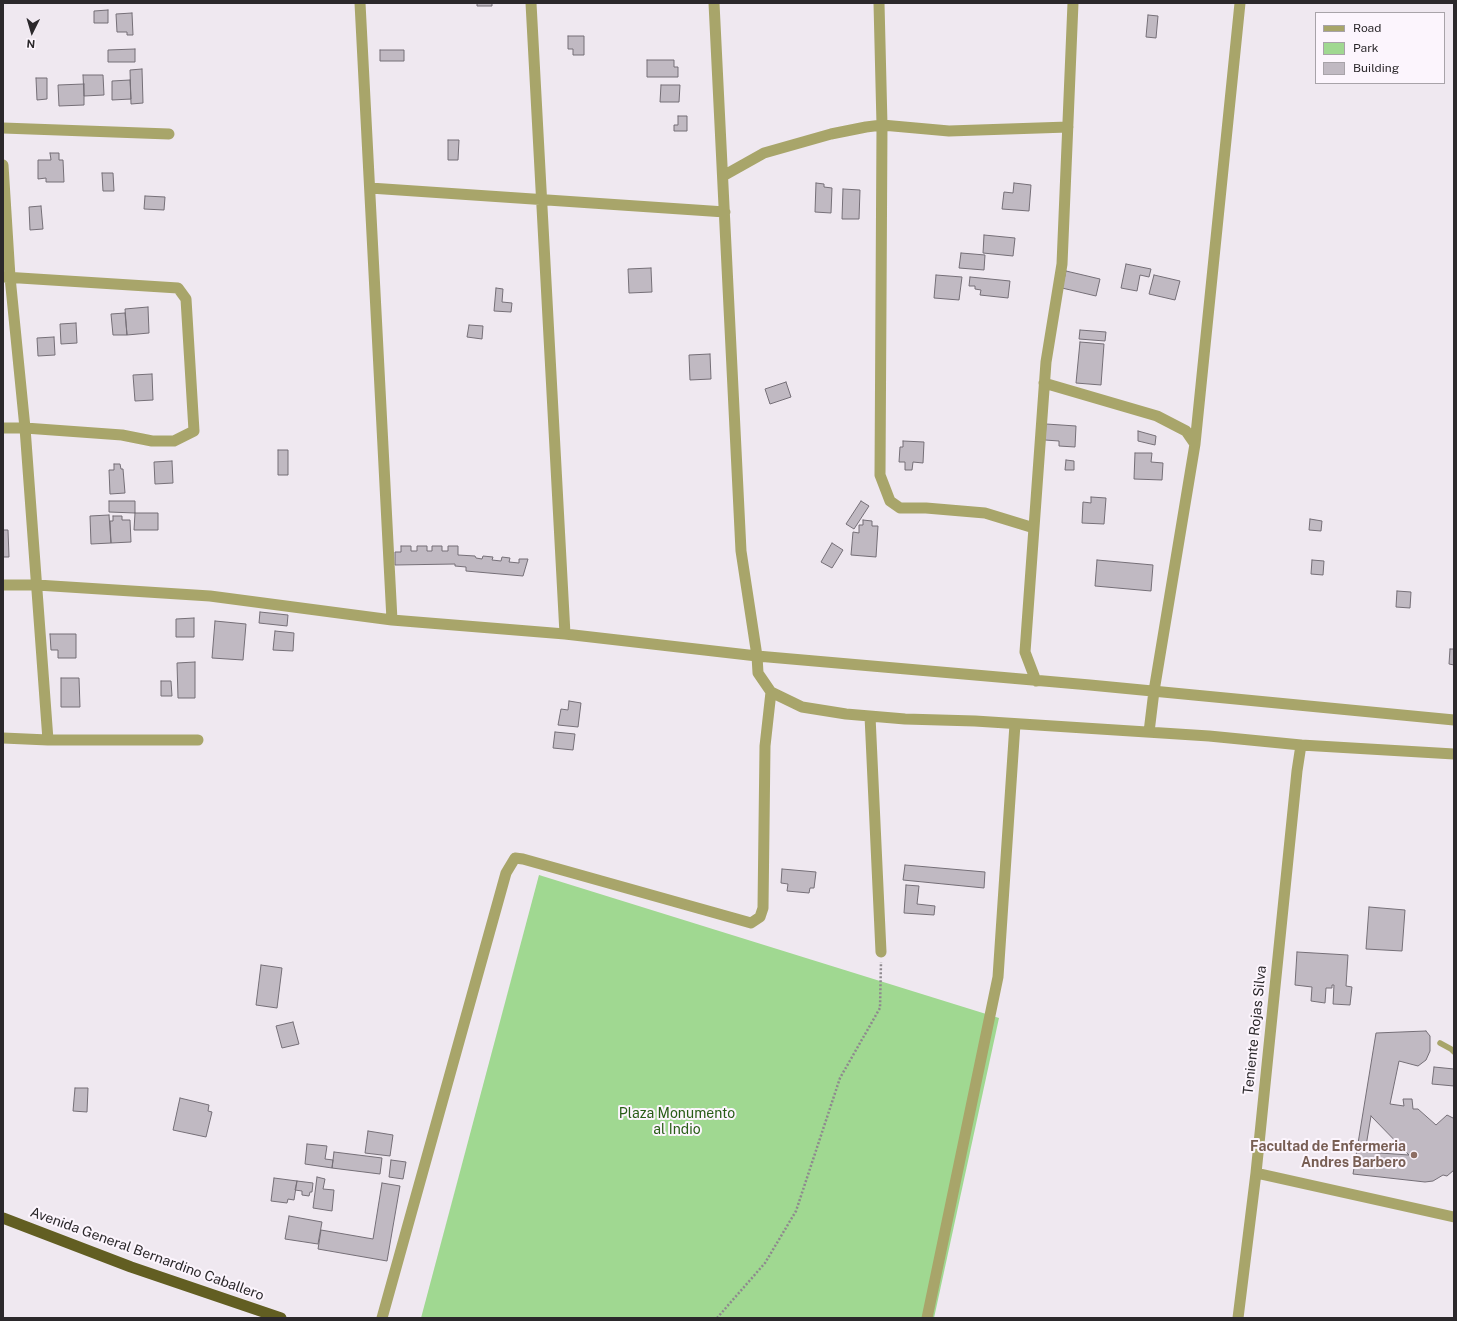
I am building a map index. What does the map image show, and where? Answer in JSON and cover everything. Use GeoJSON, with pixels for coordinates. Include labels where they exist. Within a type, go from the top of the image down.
{"type":"FeatureCollection","features":[{"type":"Feature","properties":{"kind":"highway","name":"Avenida General Bernardino Caballero"},"geometry":{"type":"LineString","coordinates":[[3,1218],[131,1267],[281,1318]]}},
{"type":"Feature","properties":{"kind":"street"},"geometry":{"type":"LineString","coordinates":[[360,3],[392,620]]}},
{"type":"Feature","properties":{"kind":"street"},"geometry":{"type":"LineString","coordinates":[[531,3],[565,634]]}},
{"type":"Feature","properties":{"kind":"street"},"geometry":{"type":"LineString","coordinates":[[714,3],[740,551],[757,656],[758,673],[771,692],[802,707],[846,714],[905,719],[974,721],[1210,736],[1301,745],[1454,754]]}},
{"type":"Feature","properties":{"kind":"street"},"geometry":{"type":"LineString","coordinates":[[880,3],[882,125],[880,475],[890,501],[900,508],[926,508],[985,513],[1034,528]]}},
{"type":"Feature","properties":{"kind":"street"},"geometry":{"type":"LineString","coordinates":[[1036,681],[1025,652],[1046,362],[1062,264],[1073,3]]}},
{"type":"Feature","properties":{"kind":"street"},"geometry":{"type":"LineString","coordinates":[[1149,732],[1154,691],[1195,444],[1240,3]]}},
{"type":"Feature","properties":{"kind":"street"},"geometry":{"type":"LineString","coordinates":[[723,176],[764,153],[831,134],[882,125],[949,131],[1068,127]]}},
{"type":"Feature","properties":{"kind":"street"},"geometry":{"type":"LineString","coordinates":[[3,128],[169,134]]}},
{"type":"Feature","properties":{"kind":"street"},"geometry":{"type":"LineString","coordinates":[[3,165],[6,277],[25,428],[48,740]]}},
{"type":"Feature","properties":{"kind":"street"},"geometry":{"type":"LineString","coordinates":[[370,188],[725,212]]}},
{"type":"Feature","properties":{"kind":"street"},"geometry":{"type":"LineString","coordinates":[[3,428],[25,428],[122,435],[152,441],[174,441],[194,432],[186,298],[178,288],[6,277]]}},
{"type":"Feature","properties":{"kind":"street"},"geometry":{"type":"LineString","coordinates":[[1044,383],[1157,416],[1186,431],[1195,444]]}},
{"type":"Feature","properties":{"kind":"street"},"geometry":{"type":"LineString","coordinates":[[3,585],[37,585],[210,596],[392,620],[565,634],[757,656],[1154,691],[1454,720]]}},
{"type":"Feature","properties":{"kind":"street"},"geometry":{"type":"LineString","coordinates":[[382,1318],[506,873],[515,858],[751,923],[760,917],[763,908],[765,746],[771,692]]}},
{"type":"Feature","properties":{"kind":"street"},"geometry":{"type":"LineString","coordinates":[[870,716],[881,952]]}},
{"type":"Feature","properties":{"kind":"street"},"geometry":{"type":"LineString","coordinates":[[927,1318],[998,977],[1015,724]]}},
{"type":"Feature","properties":{"kind":"street"},"geometry":{"type":"LineString","coordinates":[[3,738],[48,740],[198,740]]}},
{"type":"Feature","properties":{"kind":"street","name":"Teniente Rojas Silva"},"geometry":{"type":"LineString","coordinates":[[1238,1318],[1256,1172],[1296,779],[1301,745]]}},
{"type":"Feature","properties":{"kind":"street"},"geometry":{"type":"LineString","coordinates":[[1256,1172],[1454,1217]]}},
{"type":"Feature","properties":{"kind":"lane"},"geometry":{"type":"LineString","coordinates":[[1440,1043],[1454,1052]]}},
{"type":"Feature","properties":{"kind":"path"},"geometry":{"type":"LineString","coordinates":[[717,1318],[765,1263],[796,1211],[840,1078],[880,1008],[881,952]]}},
{"type":"Feature","properties":{"kind":"green space","name":"Plaza Monumento al Indio"},"geometry":{"type":"Polygon","coordinates":[[[539,875],[999,1018],[934,1318],[421,1318],[539,875]]]}},
{"type":"Feature","properties":{"kind":"building"},"geometry":{"type":"Polygon","coordinates":[[[477,3],[492,3],[492,6],[477,6],[477,3]]]}},
{"type":"Feature","properties":{"kind":"building"},"geometry":{"type":"Polygon","coordinates":[[[108,10],[108,23],[94,23],[94,11],[108,10]]]}},
{"type":"Feature","properties":{"kind":"building"},"geometry":{"type":"Polygon","coordinates":[[[132,13],[133,35],[127,35],[127,32],[117,32],[116,14],[132,13]]]}},
{"type":"Feature","properties":{"kind":"building"},"geometry":{"type":"Polygon","coordinates":[[[1148,15],[1158,16],[1156,38],[1146,37],[1148,15]]]}},
{"type":"Feature","properties":{"kind":"building"},"geometry":{"type":"Polygon","coordinates":[[[568,36],[584,36],[584,55],[573,55],[573,49],[568,49],[568,36]]]}},
{"type":"Feature","properties":{"kind":"building"},"geometry":{"type":"Polygon","coordinates":[[[135,49],[135,62],[108,62],[108,50],[135,49]]]}},
{"type":"Feature","properties":{"kind":"building"},"geometry":{"type":"Polygon","coordinates":[[[380,50],[404,50],[404,61],[380,61],[380,50]]]}},
{"type":"Feature","properties":{"kind":"building"},"geometry":{"type":"Polygon","coordinates":[[[647,60],[674,60],[674,67],[678,67],[678,77],[647,77],[647,60]]]}},
{"type":"Feature","properties":{"kind":"building"},"geometry":{"type":"Polygon","coordinates":[[[142,69],[143,103],[131,104],[130,70],[142,69]]]}},
{"type":"Feature","properties":{"kind":"building"},"geometry":{"type":"Polygon","coordinates":[[[83,75],[103,75],[104,95],[84,96],[83,75]]]}},
{"type":"Feature","properties":{"kind":"building"},"geometry":{"type":"Polygon","coordinates":[[[36,78],[47,78],[47,99],[37,100],[36,78]]]}},
{"type":"Feature","properties":{"kind":"building"},"geometry":{"type":"Polygon","coordinates":[[[130,80],[131,99],[112,100],[112,81],[130,80]]]}},
{"type":"Feature","properties":{"kind":"building"},"geometry":{"type":"Polygon","coordinates":[[[84,84],[84,105],[59,106],[58,85],[84,84]]]}},
{"type":"Feature","properties":{"kind":"building"},"geometry":{"type":"Polygon","coordinates":[[[661,85],[680,85],[679,102],[660,102],[661,85]]]}},
{"type":"Feature","properties":{"kind":"building"},"geometry":{"type":"Polygon","coordinates":[[[678,116],[687,116],[687,131],[674,131],[674,125],[678,125],[678,116]]]}},
{"type":"Feature","properties":{"kind":"building"},"geometry":{"type":"Polygon","coordinates":[[[448,140],[459,140],[458,160],[448,160],[448,140]]]}},
{"type":"Feature","properties":{"kind":"building"},"geometry":{"type":"Polygon","coordinates":[[[50,153],[59,153],[59,160],[63,160],[64,182],[46,182],[46,178],[38,179],[38,160],[51,160],[50,153]]]}},
{"type":"Feature","properties":{"kind":"building"},"geometry":{"type":"Polygon","coordinates":[[[102,173],[113,173],[114,191],[103,191],[102,173]]]}},
{"type":"Feature","properties":{"kind":"building"},"geometry":{"type":"Polygon","coordinates":[[[816,183],[824,184],[824,187],[832,188],[831,213],[815,212],[816,183]]]}},
{"type":"Feature","properties":{"kind":"building"},"geometry":{"type":"Polygon","coordinates":[[[1014,183],[1031,185],[1029,211],[1002,209],[1004,192],[1013,193],[1014,183]]]}},
{"type":"Feature","properties":{"kind":"building"},"geometry":{"type":"Polygon","coordinates":[[[843,189],[860,190],[859,219],[842,219],[843,189]]]}},
{"type":"Feature","properties":{"kind":"building"},"geometry":{"type":"Polygon","coordinates":[[[145,196],[165,197],[164,210],[144,209],[145,196]]]}},
{"type":"Feature","properties":{"kind":"building"},"geometry":{"type":"Polygon","coordinates":[[[41,206],[43,229],[30,230],[29,207],[41,206]]]}},
{"type":"Feature","properties":{"kind":"building"},"geometry":{"type":"Polygon","coordinates":[[[984,235],[1015,238],[1013,256],[983,253],[984,235]]]}},
{"type":"Feature","properties":{"kind":"building"},"geometry":{"type":"Polygon","coordinates":[[[961,253],[985,255],[984,270],[959,268],[961,253]]]}},
{"type":"Feature","properties":{"kind":"building"},"geometry":{"type":"Polygon","coordinates":[[[1126,264],[1151,269],[1149,277],[1140,275],[1137,291],[1121,288],[1126,264]]]}},
{"type":"Feature","properties":{"kind":"building"},"geometry":{"type":"Polygon","coordinates":[[[651,268],[652,292],[629,293],[628,269],[651,268]]]}},
{"type":"Feature","properties":{"kind":"building"},"geometry":{"type":"Polygon","coordinates":[[[1066,271],[1100,279],[1096,296],[1062,288],[1066,271]]]}},
{"type":"Feature","properties":{"kind":"building"},"geometry":{"type":"Polygon","coordinates":[[[936,275],[962,277],[959,300],[934,298],[936,275]]]}},
{"type":"Feature","properties":{"kind":"building"},"geometry":{"type":"Polygon","coordinates":[[[1154,275],[1180,281],[1175,300],[1149,294],[1154,275]]]}},
{"type":"Feature","properties":{"kind":"building"},"geometry":{"type":"Polygon","coordinates":[[[970,277],[1010,281],[1008,298],[980,295],[981,290],[975,289],[975,286],[969,286],[970,277]]]}},
{"type":"Feature","properties":{"kind":"building"},"geometry":{"type":"Polygon","coordinates":[[[496,288],[503,289],[502,302],[512,303],[511,312],[494,311],[496,288]]]}},
{"type":"Feature","properties":{"kind":"building"},"geometry":{"type":"Polygon","coordinates":[[[148,307],[149,333],[127,335],[125,309],[148,307]]]}},
{"type":"Feature","properties":{"kind":"building"},"geometry":{"type":"Polygon","coordinates":[[[125,313],[127,335],[113,335],[111,314],[125,313]]]}},
{"type":"Feature","properties":{"kind":"building"},"geometry":{"type":"Polygon","coordinates":[[[76,323],[77,343],[61,344],[60,324],[76,323]]]}},
{"type":"Feature","properties":{"kind":"building"},"geometry":{"type":"Polygon","coordinates":[[[469,325],[483,326],[482,339],[467,337],[469,325]]]}},
{"type":"Feature","properties":{"kind":"building"},"geometry":{"type":"Polygon","coordinates":[[[1080,330],[1106,332],[1105,341],[1079,339],[1080,330]]]}},
{"type":"Feature","properties":{"kind":"building"},"geometry":{"type":"Polygon","coordinates":[[[54,337],[55,355],[38,356],[37,338],[54,337]]]}},
{"type":"Feature","properties":{"kind":"building"},"geometry":{"type":"Polygon","coordinates":[[[1080,342],[1104,344],[1101,385],[1076,383],[1080,342]]]}},
{"type":"Feature","properties":{"kind":"building"},"geometry":{"type":"Polygon","coordinates":[[[710,354],[711,379],[690,380],[689,355],[710,354]]]}},
{"type":"Feature","properties":{"kind":"building"},"geometry":{"type":"Polygon","coordinates":[[[152,374],[153,400],[135,401],[133,375],[152,374]]]}},
{"type":"Feature","properties":{"kind":"building"},"geometry":{"type":"Polygon","coordinates":[[[786,382],[791,397],[770,404],[765,389],[786,382]]]}},
{"type":"Feature","properties":{"kind":"building"},"geometry":{"type":"Polygon","coordinates":[[[1046,424],[1076,426],[1075,447],[1059,446],[1059,441],[1045,440],[1046,424]]]}},
{"type":"Feature","properties":{"kind":"building"},"geometry":{"type":"Polygon","coordinates":[[[1138,431],[1156,436],[1155,445],[1138,441],[1138,431]]]}},
{"type":"Feature","properties":{"kind":"building"},"geometry":{"type":"Polygon","coordinates":[[[903,441],[924,442],[923,463],[913,462],[912,470],[905,470],[905,462],[899,462],[900,447],[903,447],[903,441]]]}},
{"type":"Feature","properties":{"kind":"building"},"geometry":{"type":"Polygon","coordinates":[[[278,450],[288,450],[288,475],[278,475],[278,450]]]}},
{"type":"Feature","properties":{"kind":"building"},"geometry":{"type":"Polygon","coordinates":[[[1135,453],[1152,453],[1151,462],[1163,463],[1162,480],[1134,479],[1135,453]]]}},
{"type":"Feature","properties":{"kind":"building"},"geometry":{"type":"Polygon","coordinates":[[[1066,460],[1074,461],[1074,470],[1065,470],[1066,460]]]}},
{"type":"Feature","properties":{"kind":"building"},"geometry":{"type":"Polygon","coordinates":[[[172,461],[173,483],[155,484],[154,462],[172,461]]]}},
{"type":"Feature","properties":{"kind":"building"},"geometry":{"type":"Polygon","coordinates":[[[114,464],[120,464],[121,469],[123,469],[125,493],[110,494],[109,470],[114,470],[114,464]]]}},
{"type":"Feature","properties":{"kind":"building"},"geometry":{"type":"Polygon","coordinates":[[[1091,497],[1106,498],[1104,524],[1082,523],[1083,502],[1091,503],[1091,497]]]}},
{"type":"Feature","properties":{"kind":"building"},"geometry":{"type":"Polygon","coordinates":[[[109,501],[135,501],[135,513],[109,512],[109,501]]]}},
{"type":"Feature","properties":{"kind":"building"},"geometry":{"type":"Polygon","coordinates":[[[861,501],[869,506],[854,529],[846,524],[861,501]]]}},
{"type":"Feature","properties":{"kind":"building"},"geometry":{"type":"Polygon","coordinates":[[[135,513],[158,513],[158,530],[134,530],[135,513]]]}},
{"type":"Feature","properties":{"kind":"building"},"geometry":{"type":"Polygon","coordinates":[[[109,515],[111,543],[91,544],[90,516],[109,515]]]}},
{"type":"Feature","properties":{"kind":"building"},"geometry":{"type":"Polygon","coordinates":[[[113,516],[122,516],[122,520],[130,520],[131,542],[111,543],[110,521],[113,521],[113,516]]]}},
{"type":"Feature","properties":{"kind":"building"},"geometry":{"type":"Polygon","coordinates":[[[1310,519],[1322,521],[1321,531],[1309,530],[1310,519]]]}},
{"type":"Feature","properties":{"kind":"building"},"geometry":{"type":"Polygon","coordinates":[[[863,520],[872,521],[872,526],[878,526],[876,557],[851,555],[853,532],[859,533],[859,525],[863,525],[863,520]]]}},
{"type":"Feature","properties":{"kind":"building"},"geometry":{"type":"Polygon","coordinates":[[[3,530],[8,530],[9,557],[3,557],[3,530]]]}},
{"type":"Feature","properties":{"kind":"building"},"geometry":{"type":"Polygon","coordinates":[[[832,543],[843,550],[832,568],[821,562],[832,543]]]}},
{"type":"Feature","properties":{"kind":"building"},"geometry":{"type":"Polygon","coordinates":[[[401,546],[411,546],[411,551],[417,551],[417,546],[427,546],[427,551],[432,551],[432,546],[442,546],[442,551],[448,551],[448,546],[458,546],[458,555],[475,556],[476,558],[482,559],[483,556],[493,557],[492,560],[501,561],[502,557],[510,558],[509,562],[519,563],[519,559],[528,559],[523,576],[466,571],[466,567],[455,566],[455,564],[395,565],[395,552],[401,552],[401,546]]]}},
{"type":"Feature","properties":{"kind":"building"},"geometry":{"type":"Polygon","coordinates":[[[1097,560],[1153,565],[1151,591],[1095,586],[1097,560]]]}},
{"type":"Feature","properties":{"kind":"building"},"geometry":{"type":"Polygon","coordinates":[[[1312,560],[1324,561],[1323,575],[1311,574],[1312,560]]]}},
{"type":"Feature","properties":{"kind":"building"},"geometry":{"type":"Polygon","coordinates":[[[1397,591],[1411,592],[1410,608],[1396,607],[1397,591]]]}},
{"type":"Feature","properties":{"kind":"building"},"geometry":{"type":"Polygon","coordinates":[[[260,612],[288,615],[287,626],[259,623],[260,612]]]}},
{"type":"Feature","properties":{"kind":"building"},"geometry":{"type":"Polygon","coordinates":[[[194,618],[194,637],[176,637],[176,619],[194,618]]]}},
{"type":"Feature","properties":{"kind":"building"},"geometry":{"type":"Polygon","coordinates":[[[215,621],[246,624],[243,660],[212,658],[215,621]]]}},
{"type":"Feature","properties":{"kind":"building"},"geometry":{"type":"Polygon","coordinates":[[[275,631],[294,633],[293,651],[273,650],[275,631]]]}},
{"type":"Feature","properties":{"kind":"building"},"geometry":{"type":"Polygon","coordinates":[[[50,634],[76,634],[76,658],[58,658],[58,650],[51,650],[50,634]]]}},
{"type":"Feature","properties":{"kind":"building"},"geometry":{"type":"Polygon","coordinates":[[[1450,649],[1454,649],[1454,665],[1449,664],[1450,649]]]}},
{"type":"Feature","properties":{"kind":"building"},"geometry":{"type":"Polygon","coordinates":[[[195,662],[195,698],[178,698],[177,663],[195,662]]]}},
{"type":"Feature","properties":{"kind":"building"},"geometry":{"type":"Polygon","coordinates":[[[61,678],[79,678],[80,707],[61,707],[61,678]]]}},
{"type":"Feature","properties":{"kind":"building"},"geometry":{"type":"Polygon","coordinates":[[[161,681],[171,681],[172,696],[161,696],[161,681]]]}},
{"type":"Feature","properties":{"kind":"building"},"geometry":{"type":"Polygon","coordinates":[[[569,701],[581,703],[578,727],[558,725],[561,709],[568,710],[569,701]]]}},
{"type":"Feature","properties":{"kind":"building"},"geometry":{"type":"Polygon","coordinates":[[[555,732],[575,734],[573,750],[553,748],[555,732]]]}},
{"type":"Feature","properties":{"kind":"building"},"geometry":{"type":"Polygon","coordinates":[[[905,865],[985,872],[984,888],[903,880],[905,865]]]}},
{"type":"Feature","properties":{"kind":"building"},"geometry":{"type":"Polygon","coordinates":[[[782,869],[816,872],[814,888],[810,888],[809,893],[787,891],[788,884],[781,883],[782,869]]]}},
{"type":"Feature","properties":{"kind":"building"},"geometry":{"type":"Polygon","coordinates":[[[906,885],[919,886],[917,904],[935,906],[934,915],[904,913],[906,885]]]}},
{"type":"Feature","properties":{"kind":"building"},"geometry":{"type":"Polygon","coordinates":[[[1369,907],[1405,910],[1402,951],[1366,949],[1369,907]]]}},
{"type":"Feature","properties":{"kind":"building"},"geometry":{"type":"Polygon","coordinates":[[[1297,952],[1348,955],[1346,986],[1352,987],[1350,1005],[1333,1004],[1334,985],[1332,985],[1332,988],[1326,988],[1325,1003],[1311,1001],[1312,987],[1295,985],[1297,952]]]}},
{"type":"Feature","properties":{"kind":"building"},"geometry":{"type":"Polygon","coordinates":[[[261,965],[282,968],[277,1008],[256,1005],[261,965]]]}},
{"type":"Feature","properties":{"kind":"building"},"geometry":{"type":"Polygon","coordinates":[[[293,1022],[299,1044],[282,1048],[276,1026],[293,1022]]]}},
{"type":"Feature","properties":{"kind":"building"},"geometry":{"type":"Polygon","coordinates":[[[1426,1031],[1430,1036],[1430,1051],[1426,1060],[1418,1066],[1399,1061],[1390,1104],[1404,1106],[1403,1099],[1412,1099],[1413,1109],[1418,1109],[1436,1125],[1447,1115],[1454,1119],[1454,1170],[1447,1176],[1443,1175],[1433,1181],[1425,1182],[1353,1174],[1376,1033],[1426,1031]],[[1371,1116],[1365,1152],[1409,1155],[1371,1116]]]}},
{"type":"Feature","properties":{"kind":"building"},"geometry":{"type":"Polygon","coordinates":[[[1434,1067],[1454,1069],[1454,1086],[1432,1084],[1434,1067]]]}},
{"type":"Feature","properties":{"kind":"building"},"geometry":{"type":"Polygon","coordinates":[[[75,1088],[88,1088],[87,1112],[73,1111],[75,1088]]]}},
{"type":"Feature","properties":{"kind":"building"},"geometry":{"type":"Polygon","coordinates":[[[180,1098],[209,1105],[208,1111],[212,1112],[206,1137],[173,1130],[180,1098]]]}},
{"type":"Feature","properties":{"kind":"building"},"geometry":{"type":"Polygon","coordinates":[[[368,1131],[393,1135],[390,1156],[365,1153],[368,1131]]]}},
{"type":"Feature","properties":{"kind":"building"},"geometry":{"type":"Polygon","coordinates":[[[307,1144],[327,1146],[325,1159],[333,1160],[332,1168],[305,1164],[307,1144]]]}},
{"type":"Feature","properties":{"kind":"building"},"geometry":{"type":"Polygon","coordinates":[[[334,1152],[382,1158],[380,1174],[332,1168],[334,1152]]]}},
{"type":"Feature","properties":{"kind":"building"},"geometry":{"type":"Polygon","coordinates":[[[391,1160],[406,1162],[403,1179],[389,1177],[391,1160]]]}},
{"type":"Feature","properties":{"kind":"building"},"geometry":{"type":"Polygon","coordinates":[[[317,1177],[325,1179],[323,1189],[334,1190],[332,1211],[313,1208],[317,1177]]]}},
{"type":"Feature","properties":{"kind":"building"},"geometry":{"type":"Polygon","coordinates":[[[274,1178],[297,1181],[294,1200],[288,1199],[287,1203],[271,1201],[274,1178]]]}},
{"type":"Feature","properties":{"kind":"building"},"geometry":{"type":"Polygon","coordinates":[[[297,1181],[313,1183],[312,1192],[310,1192],[309,1196],[302,1195],[302,1191],[295,1190],[297,1181]]]}},
{"type":"Feature","properties":{"kind":"building"},"geometry":{"type":"Polygon","coordinates":[[[382,1183],[400,1186],[387,1261],[318,1249],[321,1230],[373,1239],[382,1183]]]}},
{"type":"Feature","properties":{"kind":"building"},"geometry":{"type":"Polygon","coordinates":[[[289,1216],[322,1222],[318,1244],[285,1239],[289,1216]]]}},
{"type":"Feature","properties":{"kind":"place","name":"Facultad de Enfermeria Andres Barbero"},"geometry":{"type":"Point","coordinates":[1414,1155]}}]}
